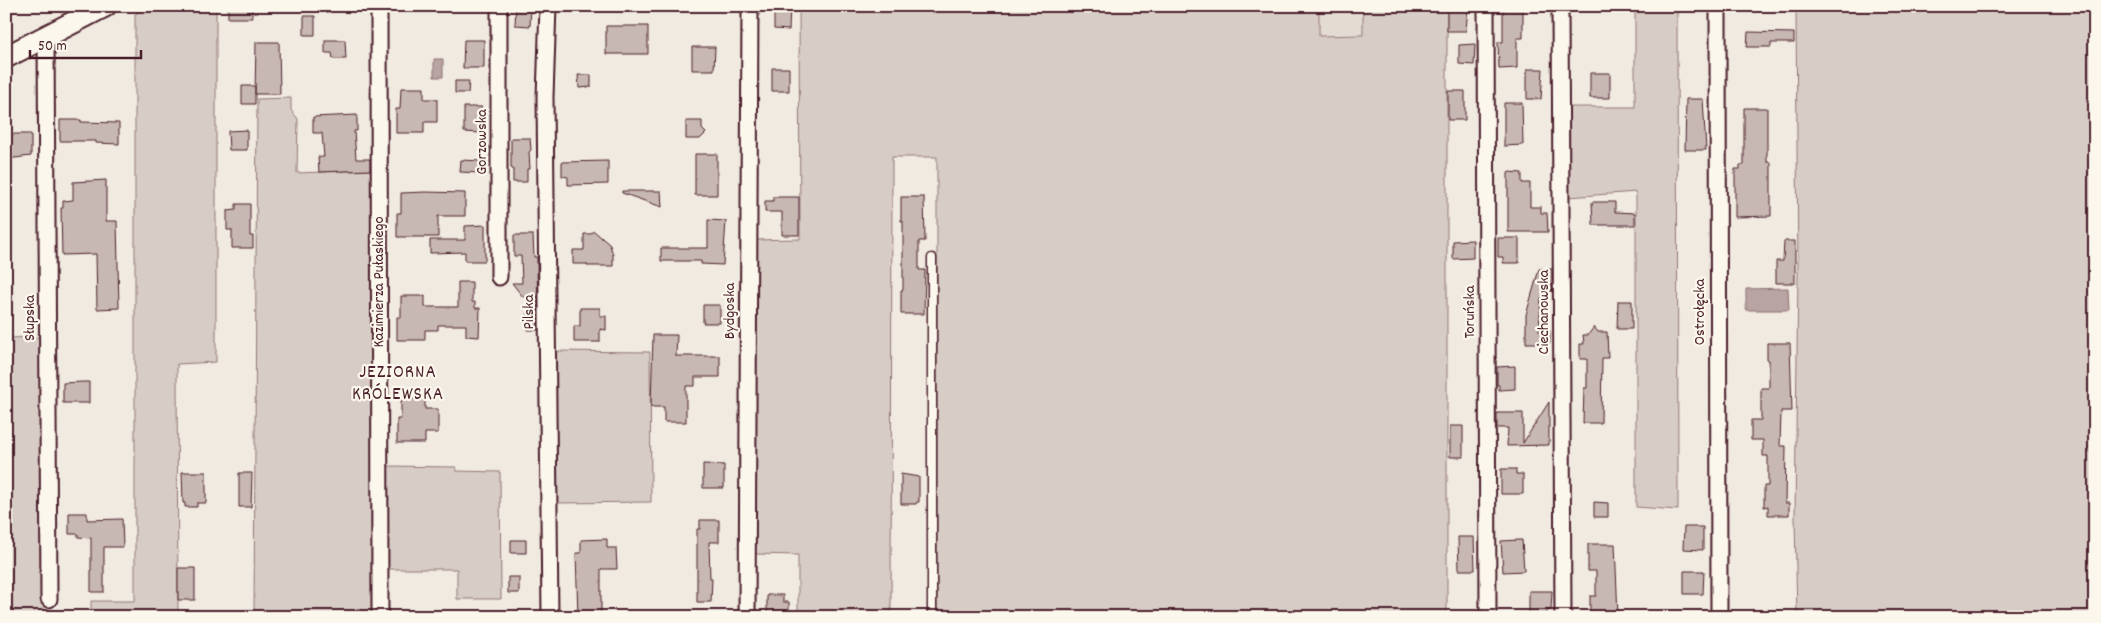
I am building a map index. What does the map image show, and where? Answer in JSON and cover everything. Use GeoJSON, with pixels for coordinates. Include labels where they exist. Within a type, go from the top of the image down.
{"type":"FeatureCollection","features":[{"type":"Feature","properties":{"kind":"main road"},"geometry":{"type":"LineString","coordinates":[[6,57],[104,6]]}},
{"type":"Feature","properties":{"kind":"street","name":"Kazimierza Pułaskiego"},"geometry":{"type":"LineString","coordinates":[[379,6],[380,617]]}},
{"type":"Feature","properties":{"kind":"street","name":"Gorzowska"},"geometry":{"type":"LineString","coordinates":[[499,6],[499,277]]}},
{"type":"Feature","properties":{"kind":"street","name":"Pilska"},"geometry":{"type":"LineString","coordinates":[[548,6],[545,107],[550,617]]}},
{"type":"Feature","properties":{"kind":"street","name":"Bydgoska"},"geometry":{"type":"LineString","coordinates":[[746,617],[750,6]]}},
{"type":"Feature","properties":{"kind":"street","name":"Toruńska"},"geometry":{"type":"LineString","coordinates":[[1486,6],[1488,617]]}},
{"type":"Feature","properties":{"kind":"street","name":"Ciechanowska"},"geometry":{"type":"LineString","coordinates":[[1560,6],[1563,617]]}},
{"type":"Feature","properties":{"kind":"street","name":"Ostrołęcka"},"geometry":{"type":"LineString","coordinates":[[1718,6],[1719,617]]}},
{"type":"Feature","properties":{"kind":"street","name":"Słupska"},"geometry":{"type":"LineString","coordinates":[[46,37],[49,599]]}},
{"type":"Feature","properties":{"kind":"lane"},"geometry":{"type":"LineString","coordinates":[[932,258],[932,617]]}},
{"type":"Feature","properties":{"kind":"shaded area"},"geometry":{"type":"Polygon","coordinates":[[[149,6],[216,6],[216,362],[177,364],[178,617],[91,617],[91,601],[135,601],[135,14],[149,6]]]}},
{"type":"Feature","properties":{"kind":"shaded area"},"geometry":{"type":"Polygon","coordinates":[[[799,6],[1319,6],[1319,36],[1363,35],[1363,6],[1447,6],[1447,617],[937,617],[937,157],[892,157],[891,617],[798,617],[798,555],[754,554],[753,240],[800,239],[799,6]]]}},
{"type":"Feature","properties":{"kind":"shaded area"},"geometry":{"type":"Polygon","coordinates":[[[1319,6],[1363,6],[1363,35],[1319,36],[1319,6]]]}},
{"type":"Feature","properties":{"kind":"shaded area"},"geometry":{"type":"Polygon","coordinates":[[[1635,6],[1677,6],[1678,510],[1636,507],[1636,192],[1568,197],[1568,107],[1635,107],[1635,6]]]}},
{"type":"Feature","properties":{"kind":"shaded area"},"geometry":{"type":"Polygon","coordinates":[[[1796,6],[2095,6],[2095,617],[1797,617],[1795,518],[1798,274],[1796,6]]]}},
{"type":"Feature","properties":{"kind":"shaded area"},"geometry":{"type":"Polygon","coordinates":[[[434,59],[443,59],[443,77],[434,77],[434,59]]]}},
{"type":"Feature","properties":{"kind":"shaded area"},"geometry":{"type":"Polygon","coordinates":[[[291,98],[291,110],[298,119],[297,173],[373,170],[373,617],[254,617],[257,99],[291,98]]]}},
{"type":"Feature","properties":{"kind":"shaded area"},"geometry":{"type":"Polygon","coordinates":[[[1788,288],[1789,310],[1746,310],[1746,289],[1788,288]]]}},
{"type":"Feature","properties":{"kind":"shaded area"},"geometry":{"type":"Polygon","coordinates":[[[44,337],[44,617],[6,617],[6,338],[44,337]]]}},
{"type":"Feature","properties":{"kind":"shaded area"},"geometry":{"type":"Polygon","coordinates":[[[552,351],[650,352],[651,502],[557,503],[552,351]]]}},
{"type":"Feature","properties":{"kind":"shaded area"},"geometry":{"type":"Polygon","coordinates":[[[386,466],[456,467],[456,471],[500,472],[501,599],[457,599],[457,569],[386,569],[386,466]]]}},
{"type":"Feature","properties":{"kind":"building"},"geometry":{"type":"Polygon","coordinates":[[[228,6],[252,6],[252,18],[228,18],[228,6]]]}},
{"type":"Feature","properties":{"kind":"building"},"geometry":{"type":"Polygon","coordinates":[[[516,6],[531,6],[530,26],[515,25],[516,6]]]}},
{"type":"Feature","properties":{"kind":"building"},"geometry":{"type":"Polygon","coordinates":[[[774,6],[790,6],[789,30],[774,29],[774,6]]]}},
{"type":"Feature","properties":{"kind":"building"},"geometry":{"type":"Polygon","coordinates":[[[1447,6],[1468,6],[1466,31],[1447,31],[1447,6]]]}},
{"type":"Feature","properties":{"kind":"building"},"geometry":{"type":"Polygon","coordinates":[[[1503,6],[1523,6],[1523,38],[1517,38],[1517,68],[1499,69],[1498,42],[1503,42],[1503,6]]]}},
{"type":"Feature","properties":{"kind":"building"},"geometry":{"type":"Polygon","coordinates":[[[304,16],[315,16],[315,35],[304,35],[304,16]]]}},
{"type":"Feature","properties":{"kind":"building"},"geometry":{"type":"Polygon","coordinates":[[[606,26],[648,26],[648,54],[606,54],[606,26]]]}},
{"type":"Feature","properties":{"kind":"building"},"geometry":{"type":"Polygon","coordinates":[[[1748,32],[1794,33],[1794,43],[1771,43],[1771,47],[1747,47],[1748,32]]]}},
{"type":"Feature","properties":{"kind":"building"},"geometry":{"type":"Polygon","coordinates":[[[325,40],[345,40],[346,59],[333,59],[332,53],[325,53],[325,40]]]}},
{"type":"Feature","properties":{"kind":"building"},"geometry":{"type":"Polygon","coordinates":[[[464,40],[484,40],[484,68],[463,68],[464,40]]]}},
{"type":"Feature","properties":{"kind":"building"},"geometry":{"type":"Polygon","coordinates":[[[256,42],[279,42],[280,94],[255,94],[256,42]]]}},
{"type":"Feature","properties":{"kind":"building"},"geometry":{"type":"Polygon","coordinates":[[[1475,44],[1474,65],[1459,64],[1459,45],[1475,44]]]}},
{"type":"Feature","properties":{"kind":"building"},"geometry":{"type":"Polygon","coordinates":[[[692,47],[715,47],[714,70],[692,70],[692,47]]]}},
{"type":"Feature","properties":{"kind":"building"},"geometry":{"type":"Polygon","coordinates":[[[772,68],[789,68],[789,91],[772,91],[772,68]]]}},
{"type":"Feature","properties":{"kind":"building"},"geometry":{"type":"Polygon","coordinates":[[[1527,69],[1543,69],[1541,99],[1527,99],[1527,69]]]}},
{"type":"Feature","properties":{"kind":"building"},"geometry":{"type":"Polygon","coordinates":[[[1590,73],[1610,73],[1610,98],[1590,98],[1590,73]]]}},
{"type":"Feature","properties":{"kind":"building"},"geometry":{"type":"Polygon","coordinates":[[[578,75],[591,75],[591,87],[579,88],[578,75]]]}},
{"type":"Feature","properties":{"kind":"building"},"geometry":{"type":"Polygon","coordinates":[[[455,81],[469,81],[468,93],[455,93],[455,81]]]}},
{"type":"Feature","properties":{"kind":"building"},"geometry":{"type":"Polygon","coordinates":[[[242,86],[255,86],[255,104],[242,104],[242,86]]]}},
{"type":"Feature","properties":{"kind":"building"},"geometry":{"type":"Polygon","coordinates":[[[401,88],[424,88],[424,99],[437,99],[437,122],[424,122],[424,133],[396,133],[396,109],[400,109],[401,88]]]}},
{"type":"Feature","properties":{"kind":"building"},"geometry":{"type":"Polygon","coordinates":[[[1448,91],[1465,91],[1465,120],[1448,120],[1448,91]]]}},
{"type":"Feature","properties":{"kind":"building"},"geometry":{"type":"Polygon","coordinates":[[[1686,99],[1703,99],[1706,150],[1685,150],[1686,99]]]}},
{"type":"Feature","properties":{"kind":"building"},"geometry":{"type":"Polygon","coordinates":[[[1504,103],[1522,103],[1523,145],[1504,146],[1504,103]]]}},
{"type":"Feature","properties":{"kind":"building"},"geometry":{"type":"Polygon","coordinates":[[[464,107],[482,107],[482,133],[464,132],[464,107]]]}},
{"type":"Feature","properties":{"kind":"building"},"geometry":{"type":"Polygon","coordinates":[[[1744,108],[1767,108],[1767,162],[1771,162],[1771,216],[1735,217],[1735,169],[1740,169],[1740,165],[1744,165],[1744,108]]]}},
{"type":"Feature","properties":{"kind":"building"},"geometry":{"type":"Polygon","coordinates":[[[357,115],[357,131],[354,131],[356,159],[370,159],[370,170],[319,172],[318,157],[324,157],[322,133],[313,133],[313,117],[357,115]]]}},
{"type":"Feature","properties":{"kind":"building"},"geometry":{"type":"Polygon","coordinates":[[[60,120],[119,123],[119,144],[96,143],[96,141],[60,141],[60,120]]]}},
{"type":"Feature","properties":{"kind":"building"},"geometry":{"type":"Polygon","coordinates":[[[686,121],[702,121],[702,129],[706,133],[700,139],[686,139],[686,121]]]}},
{"type":"Feature","properties":{"kind":"building"},"geometry":{"type":"Polygon","coordinates":[[[247,130],[247,150],[229,150],[228,131],[247,130]]]}},
{"type":"Feature","properties":{"kind":"building"},"geometry":{"type":"Polygon","coordinates":[[[6,134],[31,134],[31,156],[7,159],[6,134]]]}},
{"type":"Feature","properties":{"kind":"building"},"geometry":{"type":"Polygon","coordinates":[[[511,138],[530,138],[530,169],[527,169],[527,182],[513,182],[511,138]]]}},
{"type":"Feature","properties":{"kind":"building"},"geometry":{"type":"Polygon","coordinates":[[[695,154],[717,154],[717,195],[695,195],[695,154]]]}},
{"type":"Feature","properties":{"kind":"building"},"geometry":{"type":"Polygon","coordinates":[[[461,160],[481,161],[480,173],[460,172],[461,160]]]}},
{"type":"Feature","properties":{"kind":"building"},"geometry":{"type":"Polygon","coordinates":[[[608,161],[608,184],[568,185],[568,177],[562,176],[562,162],[608,161]]]}},
{"type":"Feature","properties":{"kind":"building"},"geometry":{"type":"Polygon","coordinates":[[[1508,172],[1522,173],[1522,183],[1530,183],[1530,207],[1541,207],[1541,213],[1547,213],[1548,232],[1508,232],[1508,172]]]}},
{"type":"Feature","properties":{"kind":"building"},"geometry":{"type":"Polygon","coordinates":[[[106,180],[106,221],[117,221],[119,308],[97,309],[96,254],[62,255],[61,208],[63,208],[63,201],[73,200],[73,182],[106,180]]]}},
{"type":"Feature","properties":{"kind":"building"},"geometry":{"type":"Polygon","coordinates":[[[622,191],[661,191],[662,207],[622,193],[622,191]]]}},
{"type":"Feature","properties":{"kind":"building"},"geometry":{"type":"Polygon","coordinates":[[[401,193],[465,193],[465,216],[438,216],[438,237],[397,237],[397,213],[401,213],[401,193]]]}},
{"type":"Feature","properties":{"kind":"building"},"geometry":{"type":"Polygon","coordinates":[[[773,197],[799,197],[799,235],[782,235],[782,212],[765,212],[765,201],[773,201],[773,197]]]}},
{"type":"Feature","properties":{"kind":"building"},"geometry":{"type":"Polygon","coordinates":[[[901,197],[924,197],[925,241],[919,241],[919,270],[925,270],[924,314],[901,314],[903,221],[901,221],[901,197]]]}},
{"type":"Feature","properties":{"kind":"building"},"geometry":{"type":"Polygon","coordinates":[[[1592,202],[1615,202],[1615,212],[1635,213],[1635,225],[1593,225],[1592,202]]]}},
{"type":"Feature","properties":{"kind":"building"},"geometry":{"type":"Polygon","coordinates":[[[236,204],[250,204],[250,236],[253,236],[253,248],[232,248],[232,230],[227,230],[227,211],[236,210],[236,204]]]}},
{"type":"Feature","properties":{"kind":"building"},"geometry":{"type":"Polygon","coordinates":[[[708,220],[726,221],[723,265],[701,264],[701,261],[661,261],[661,248],[708,248],[708,220]]]}},
{"type":"Feature","properties":{"kind":"building"},"geometry":{"type":"Polygon","coordinates":[[[485,225],[485,261],[465,261],[465,252],[430,253],[430,240],[465,240],[465,226],[485,225]]]}},
{"type":"Feature","properties":{"kind":"building"},"geometry":{"type":"Polygon","coordinates":[[[594,231],[610,245],[613,255],[613,266],[573,264],[573,250],[584,250],[584,234],[590,234],[594,231]]]}},
{"type":"Feature","properties":{"kind":"building"},"geometry":{"type":"Polygon","coordinates":[[[514,235],[533,235],[534,257],[537,257],[538,330],[528,330],[527,297],[523,297],[512,283],[522,283],[521,256],[514,256],[514,235]]]}},
{"type":"Feature","properties":{"kind":"building"},"geometry":{"type":"Polygon","coordinates":[[[1498,238],[1519,238],[1519,263],[1503,263],[1503,257],[1498,257],[1498,238]]]}},
{"type":"Feature","properties":{"kind":"building"},"geometry":{"type":"Polygon","coordinates":[[[1473,240],[1473,258],[1453,259],[1453,241],[1473,240]]]}},
{"type":"Feature","properties":{"kind":"building"},"geometry":{"type":"Polygon","coordinates":[[[1784,241],[1795,241],[1795,283],[1776,283],[1776,261],[1783,261],[1784,241]]]}},
{"type":"Feature","properties":{"kind":"building"},"geometry":{"type":"Polygon","coordinates":[[[1539,269],[1552,269],[1552,291],[1546,291],[1546,298],[1541,298],[1539,331],[1550,331],[1550,343],[1526,343],[1526,315],[1539,269]]]}},
{"type":"Feature","properties":{"kind":"building"},"geometry":{"type":"Polygon","coordinates":[[[458,282],[472,282],[472,302],[475,302],[475,308],[480,308],[479,337],[466,336],[466,325],[438,325],[438,330],[425,330],[425,340],[397,340],[397,317],[401,317],[401,296],[425,296],[425,307],[458,307],[458,282]]]}},
{"type":"Feature","properties":{"kind":"building"},"geometry":{"type":"Polygon","coordinates":[[[1618,301],[1632,301],[1632,329],[1617,329],[1618,301]]]}},
{"type":"Feature","properties":{"kind":"building"},"geometry":{"type":"Polygon","coordinates":[[[703,305],[720,305],[720,323],[703,323],[703,305]]]}},
{"type":"Feature","properties":{"kind":"building"},"geometry":{"type":"Polygon","coordinates":[[[580,308],[600,308],[600,316],[606,316],[606,330],[600,329],[600,342],[574,342],[574,326],[580,326],[580,308]]]}},
{"type":"Feature","properties":{"kind":"building"},"geometry":{"type":"Polygon","coordinates":[[[1594,327],[1598,332],[1607,332],[1608,358],[1602,358],[1601,423],[1583,423],[1584,388],[1587,388],[1587,359],[1580,359],[1580,344],[1584,344],[1583,335],[1588,335],[1594,327]]]}},
{"type":"Feature","properties":{"kind":"building"},"geometry":{"type":"Polygon","coordinates":[[[653,335],[677,335],[676,356],[720,356],[720,377],[695,377],[695,386],[686,386],[686,422],[664,422],[664,407],[651,407],[653,335]]]}},
{"type":"Feature","properties":{"kind":"building"},"geometry":{"type":"Polygon","coordinates":[[[1767,343],[1790,343],[1792,411],[1781,411],[1780,446],[1786,446],[1785,503],[1789,503],[1789,515],[1768,515],[1768,506],[1764,507],[1764,486],[1768,486],[1768,456],[1763,456],[1763,440],[1751,440],[1751,420],[1761,420],[1761,388],[1769,388],[1767,343]]]}},
{"type":"Feature","properties":{"kind":"building"},"geometry":{"type":"Polygon","coordinates":[[[1515,366],[1515,389],[1499,390],[1499,385],[1497,385],[1497,367],[1515,366]]]}},
{"type":"Feature","properties":{"kind":"building"},"geometry":{"type":"Polygon","coordinates":[[[89,382],[89,403],[63,403],[63,383],[89,382]]]}},
{"type":"Feature","properties":{"kind":"building"},"geometry":{"type":"Polygon","coordinates":[[[401,399],[425,399],[425,409],[438,409],[438,433],[425,433],[425,443],[397,443],[397,419],[401,419],[401,399]]]}},
{"type":"Feature","properties":{"kind":"building"},"geometry":{"type":"Polygon","coordinates":[[[1549,402],[1549,445],[1507,446],[1508,428],[1497,428],[1497,413],[1523,413],[1523,443],[1549,402]]]}},
{"type":"Feature","properties":{"kind":"building"},"geometry":{"type":"Polygon","coordinates":[[[1450,426],[1463,426],[1463,457],[1450,457],[1450,426]]]}},
{"type":"Feature","properties":{"kind":"building"},"geometry":{"type":"Polygon","coordinates":[[[703,464],[724,465],[724,488],[703,488],[703,464]]]}},
{"type":"Feature","properties":{"kind":"building"},"geometry":{"type":"Polygon","coordinates":[[[1501,469],[1516,469],[1516,474],[1523,474],[1523,494],[1501,494],[1501,469]]]}},
{"type":"Feature","properties":{"kind":"building"},"geometry":{"type":"Polygon","coordinates":[[[182,472],[206,472],[206,503],[197,503],[197,507],[185,507],[185,503],[183,503],[182,472]]]}},
{"type":"Feature","properties":{"kind":"building"},"geometry":{"type":"Polygon","coordinates":[[[239,473],[252,473],[251,507],[239,507],[239,473]]]}},
{"type":"Feature","properties":{"kind":"building"},"geometry":{"type":"Polygon","coordinates":[[[901,474],[919,477],[919,502],[916,504],[901,504],[901,474]]]}},
{"type":"Feature","properties":{"kind":"building"},"geometry":{"type":"Polygon","coordinates":[[[1594,502],[1608,503],[1608,517],[1594,517],[1594,502]]]}},
{"type":"Feature","properties":{"kind":"building"},"geometry":{"type":"Polygon","coordinates":[[[69,513],[87,513],[87,520],[122,519],[123,547],[104,547],[104,592],[91,592],[91,538],[78,537],[78,534],[69,534],[69,513]]]}},
{"type":"Feature","properties":{"kind":"building"},"geometry":{"type":"Polygon","coordinates":[[[700,520],[719,520],[719,542],[709,542],[710,578],[712,578],[711,602],[697,602],[697,529],[700,529],[700,520]]]}},
{"type":"Feature","properties":{"kind":"building"},"geometry":{"type":"Polygon","coordinates":[[[1684,527],[1703,527],[1703,550],[1683,549],[1684,527]]]}},
{"type":"Feature","properties":{"kind":"building"},"geometry":{"type":"Polygon","coordinates":[[[1458,537],[1474,537],[1475,570],[1459,570],[1458,537]]]}},
{"type":"Feature","properties":{"kind":"building"},"geometry":{"type":"Polygon","coordinates":[[[607,539],[607,548],[616,548],[617,569],[601,569],[601,617],[578,617],[576,553],[581,553],[581,540],[607,539]]]}},
{"type":"Feature","properties":{"kind":"building"},"geometry":{"type":"Polygon","coordinates":[[[511,540],[526,540],[526,553],[511,553],[511,540]]]}},
{"type":"Feature","properties":{"kind":"building"},"geometry":{"type":"Polygon","coordinates":[[[1522,540],[1524,571],[1503,572],[1501,541],[1522,540]]]}},
{"type":"Feature","properties":{"kind":"building"},"geometry":{"type":"Polygon","coordinates":[[[1588,544],[1615,544],[1618,616],[1616,617],[1590,617],[1590,596],[1596,596],[1596,571],[1588,571],[1588,544]]]}},
{"type":"Feature","properties":{"kind":"building"},"geometry":{"type":"Polygon","coordinates":[[[178,568],[195,568],[195,600],[178,600],[178,568]]]}},
{"type":"Feature","properties":{"kind":"building"},"geometry":{"type":"Polygon","coordinates":[[[1684,571],[1704,571],[1703,594],[1684,594],[1684,571]]]}},
{"type":"Feature","properties":{"kind":"building"},"geometry":{"type":"Polygon","coordinates":[[[508,577],[519,577],[519,593],[508,593],[508,577]]]}},
{"type":"Feature","properties":{"kind":"building"},"geometry":{"type":"Polygon","coordinates":[[[1529,591],[1552,591],[1551,610],[1547,610],[1547,617],[1529,617],[1529,591]]]}},
{"type":"Feature","properties":{"kind":"building"},"geometry":{"type":"Polygon","coordinates":[[[767,595],[783,595],[783,602],[789,602],[789,617],[767,617],[767,595]]]}},
{"type":"Feature","properties":{"kind":"district","name":"JEZIORNA KRÓLEWSKA"},"geometry":{"type":"Point","coordinates":[398,384]}}]}
